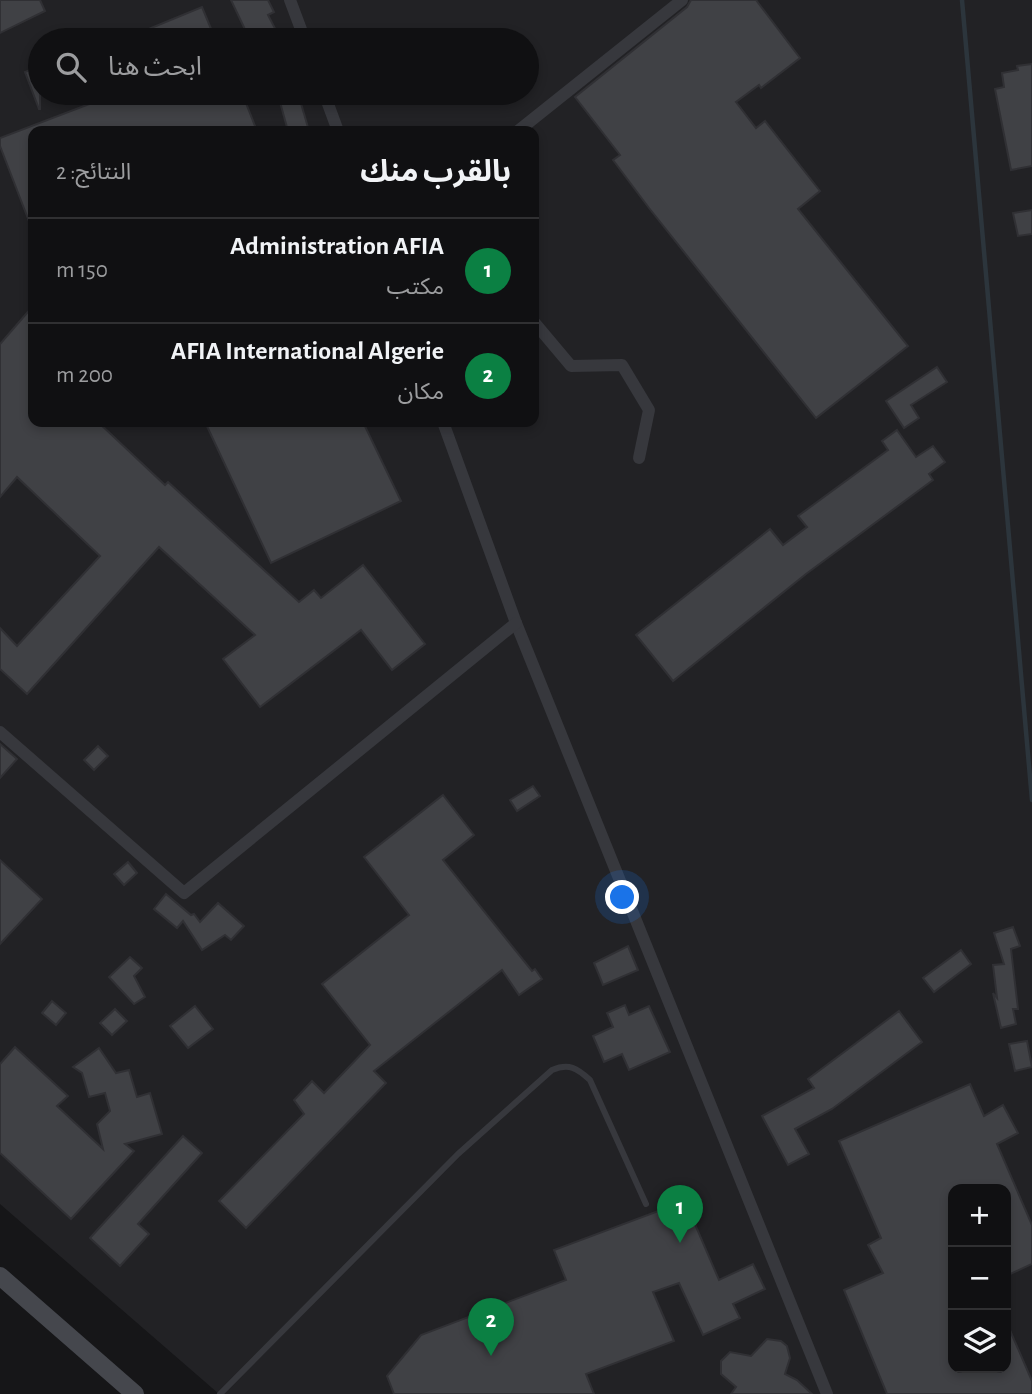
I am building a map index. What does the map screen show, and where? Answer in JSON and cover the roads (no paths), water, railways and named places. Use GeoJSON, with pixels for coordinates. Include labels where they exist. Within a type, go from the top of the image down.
{"type":"FeatureCollection","features":[{"type":"Feature","properties":{"kind":"main road"},"geometry":{"type":"LineString","coordinates":[[0,1276],[135,1394]]}},
{"type":"Feature","properties":{"kind":"street"},"geometry":{"type":"LineString","coordinates":[[290,0],[300,28]]}},
{"type":"Feature","properties":{"kind":"street"},"geometry":{"type":"LineString","coordinates":[[524,126],[682,0]]}},
{"type":"Feature","properties":{"kind":"street"},"geometry":{"type":"LineString","coordinates":[[328,105],[336,126]]}},
{"type":"Feature","properties":{"kind":"street"},"geometry":{"type":"LineString","coordinates":[[539,328],[571,366],[622,365],[649,410],[639,457]]}},
{"type":"Feature","properties":{"kind":"street"},"geometry":{"type":"LineString","coordinates":[[445,427],[516,623],[827,1394]]}},
{"type":"Feature","properties":{"kind":"street"},"geometry":{"type":"LineString","coordinates":[[0,732],[184,893],[516,623]]}},
{"type":"Feature","properties":{"kind":"lane"},"geometry":{"type":"LineString","coordinates":[[220,1394],[458,1154],[552,1070],[564,1065],[578,1069],[590,1080],[646,1204]]}},
{"type":"Feature","properties":{"kind":"waterway"},"geometry":{"type":"LineString","coordinates":[[962,0],[1032,800]]}},
{"type":"Feature","properties":{"kind":"place","name":"Administration AFIA"},"geometry":{"type":"Point","coordinates":[680,1243]}},
{"type":"Feature","properties":{"kind":"place","name":"AFIA International Algerie"},"geometry":{"type":"Point","coordinates":[491,1356]}}]}
